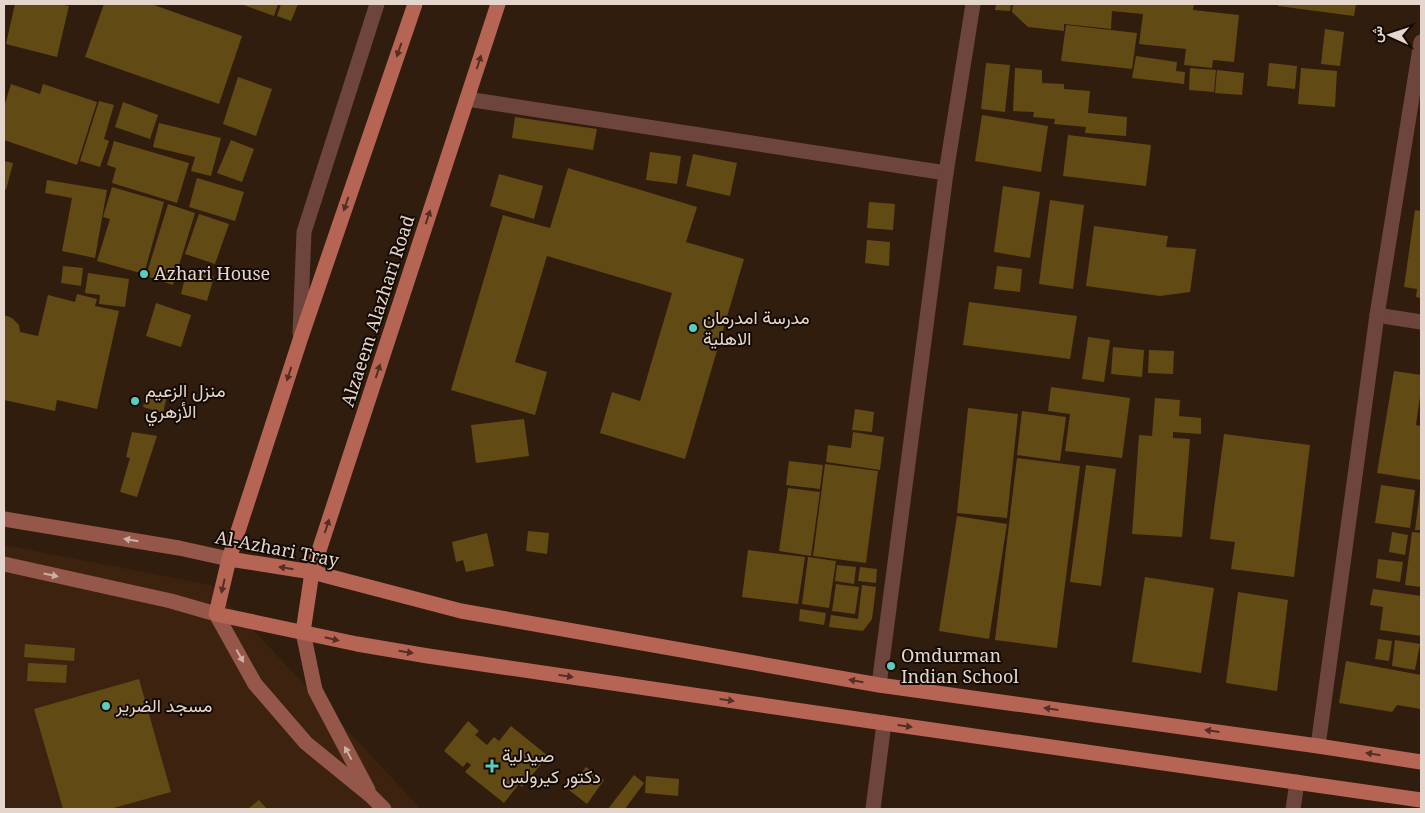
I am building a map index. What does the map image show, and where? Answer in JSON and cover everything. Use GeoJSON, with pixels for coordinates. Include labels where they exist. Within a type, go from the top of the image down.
{"type":"FeatureCollection","features":[{"type":"Feature","properties":{"kind":"main road"},"geometry":{"type":"LineString","coordinates":[[384,809],[371,796],[306,743],[255,684],[216,614],[229,558],[300,340],[415,4]]}},
{"type":"Feature","properties":{"kind":"main road","name":"Alzaeem Alazhari Road"},"geometry":{"type":"LineString","coordinates":[[303,632],[312,572],[498,4]]}},
{"type":"Feature","properties":{"kind":"main road","name":"Al-Azhari Tray"},"geometry":{"type":"LineString","coordinates":[[4,519],[312,572],[461,612],[879,685],[1421,762]]}},
{"type":"Feature","properties":{"kind":"main road"},"geometry":{"type":"LineString","coordinates":[[4,564],[171,601],[216,614],[358,644],[884,723],[1421,800]]}},
{"type":"Feature","properties":{"kind":"main road"},"geometry":{"type":"LineString","coordinates":[[303,632],[315,690],[371,796]]}},
{"type":"Feature","properties":{"kind":"street"},"geometry":{"type":"LineString","coordinates":[[300,340],[304,232],[377,4]]}},
{"type":"Feature","properties":{"kind":"street"},"geometry":{"type":"LineString","coordinates":[[879,685],[946,174],[973,4]]}},
{"type":"Feature","properties":{"kind":"street"},"geometry":{"type":"LineString","coordinates":[[1318,746],[1377,315],[1421,42]]}},
{"type":"Feature","properties":{"kind":"street"},"geometry":{"type":"LineString","coordinates":[[466,99],[946,174]]}},
{"type":"Feature","properties":{"kind":"street"},"geometry":{"type":"LineString","coordinates":[[1377,315],[1421,322]]}},
{"type":"Feature","properties":{"kind":"street"},"geometry":{"type":"LineString","coordinates":[[873,809],[884,723]]}},
{"type":"Feature","properties":{"kind":"street"},"geometry":{"type":"LineString","coordinates":[[1293,809],[1297,782]]}},
{"type":"Feature","properties":{"kind":"shaded area"},"geometry":{"type":"Polygon","coordinates":[[[4,545],[211,585],[421,809],[4,809],[4,545]]]}},
{"type":"Feature","properties":{"kind":"building"},"geometry":{"type":"Polygon","coordinates":[[[15,4],[59,4],[69,6],[57,57],[6,44],[15,4]]]}},
{"type":"Feature","properties":{"kind":"building"},"geometry":{"type":"Polygon","coordinates":[[[104,4],[151,4],[242,36],[219,104],[85,57],[104,4]]]}},
{"type":"Feature","properties":{"kind":"building"},"geometry":{"type":"Polygon","coordinates":[[[241,4],[278,4],[274,16],[241,4]]]}},
{"type":"Feature","properties":{"kind":"building"},"geometry":{"type":"Polygon","coordinates":[[[281,4],[298,4],[291,21],[277,16],[281,4]]]}},
{"type":"Feature","properties":{"kind":"building"},"geometry":{"type":"Polygon","coordinates":[[[996,4],[1011,4],[1010,11],[995,10],[996,4]]]}},
{"type":"Feature","properties":{"kind":"building"},"geometry":{"type":"Polygon","coordinates":[[[1013,4],[1194,4],[1193,10],[1239,15],[1234,62],[1213,60],[1212,68],[1184,65],[1186,49],[1139,44],[1143,14],[1112,11],[1111,29],[1064,24],[1064,31],[1028,27],[1012,12],[1013,4]]]}},
{"type":"Feature","properties":{"kind":"building"},"geometry":{"type":"Polygon","coordinates":[[[1278,4],[1356,4],[1354,16],[1278,6],[1278,4]]]}},
{"type":"Feature","properties":{"kind":"building"},"geometry":{"type":"Polygon","coordinates":[[[1066,25],[1137,33],[1132,69],[1061,61],[1066,25]]]}},
{"type":"Feature","properties":{"kind":"building"},"geometry":{"type":"Polygon","coordinates":[[[1325,29],[1344,32],[1340,66],[1321,64],[1325,29]]]}},
{"type":"Feature","properties":{"kind":"building"},"geometry":{"type":"Polygon","coordinates":[[[1136,56],[1177,62],[1176,71],[1185,72],[1184,84],[1132,78],[1136,56]]]}},
{"type":"Feature","properties":{"kind":"building"},"geometry":{"type":"Polygon","coordinates":[[[986,63],[1010,65],[1005,112],[981,109],[986,63]]]}},
{"type":"Feature","properties":{"kind":"building"},"geometry":{"type":"Polygon","coordinates":[[[1269,63],[1297,66],[1295,89],[1267,86],[1269,63]]]}},
{"type":"Feature","properties":{"kind":"building"},"geometry":{"type":"Polygon","coordinates":[[[1015,68],[1042,70],[1042,83],[1064,84],[1064,89],[1090,91],[1088,113],[1127,117],[1126,136],[1085,133],[1086,127],[1054,124],[1055,119],[1033,117],[1034,112],[1013,111],[1015,68]]]}},
{"type":"Feature","properties":{"kind":"building"},"geometry":{"type":"Polygon","coordinates":[[[1190,68],[1216,70],[1214,92],[1189,90],[1190,68]]]}},
{"type":"Feature","properties":{"kind":"building"},"geometry":{"type":"Polygon","coordinates":[[[1301,68],[1337,71],[1335,107],[1298,104],[1301,68]]]}},
{"type":"Feature","properties":{"kind":"building"},"geometry":{"type":"Polygon","coordinates":[[[1217,70],[1244,73],[1242,95],[1215,93],[1217,70]]]}},
{"type":"Feature","properties":{"kind":"building"},"geometry":{"type":"Polygon","coordinates":[[[238,77],[272,89],[256,136],[223,124],[238,77]]]}},
{"type":"Feature","properties":{"kind":"building"},"geometry":{"type":"Polygon","coordinates":[[[11,84],[40,94],[43,84],[97,102],[77,165],[4,140],[4,107],[11,84]]]}},
{"type":"Feature","properties":{"kind":"building"},"geometry":{"type":"Polygon","coordinates":[[[99,101],[114,105],[104,139],[109,141],[100,167],[80,161],[99,101]]]}},
{"type":"Feature","properties":{"kind":"building"},"geometry":{"type":"Polygon","coordinates":[[[123,102],[158,115],[150,139],[115,127],[123,102]]]}},
{"type":"Feature","properties":{"kind":"building"},"geometry":{"type":"Polygon","coordinates":[[[982,115],[1048,126],[1041,172],[975,161],[982,115]]]}},
{"type":"Feature","properties":{"kind":"building"},"geometry":{"type":"Polygon","coordinates":[[[515,117],[597,129],[593,150],[512,138],[515,117]]]}},
{"type":"Feature","properties":{"kind":"building"},"geometry":{"type":"Polygon","coordinates":[[[159,123],[221,138],[211,176],[191,171],[195,157],[153,147],[159,123]]]}},
{"type":"Feature","properties":{"kind":"building"},"geometry":{"type":"Polygon","coordinates":[[[1068,135],[1151,145],[1146,186],[1063,176],[1068,135]]]}},
{"type":"Feature","properties":{"kind":"building"},"geometry":{"type":"Polygon","coordinates":[[[231,140],[254,149],[242,182],[217,173],[231,140]]]}},
{"type":"Feature","properties":{"kind":"building"},"geometry":{"type":"Polygon","coordinates":[[[114,141],[189,163],[177,203],[112,183],[116,168],[107,165],[114,141]]]}},
{"type":"Feature","properties":{"kind":"building"},"geometry":{"type":"Polygon","coordinates":[[[650,152],[681,156],[677,184],[646,180],[650,152]]]}},
{"type":"Feature","properties":{"kind":"building"},"geometry":{"type":"Polygon","coordinates":[[[693,154],[737,163],[730,196],[686,186],[693,154]]]}},
{"type":"Feature","properties":{"kind":"building"},"geometry":{"type":"Polygon","coordinates":[[[4,161],[13,163],[6,190],[4,189],[4,161]]]}},
{"type":"Feature","properties":{"kind":"building","name":"مدرسة امدرمان الاهلية"},"geometry":{"type":"Polygon","coordinates":[[[568,168],[697,207],[686,242],[744,259],[685,459],[600,433],[612,392],[640,401],[672,293],[547,256],[515,362],[547,372],[535,415],[451,390],[503,215],[550,228],[568,168]]]}},
{"type":"Feature","properties":{"kind":"building"},"geometry":{"type":"Polygon","coordinates":[[[499,174],[543,186],[534,219],[490,206],[499,174]]]}},
{"type":"Feature","properties":{"kind":"building"},"geometry":{"type":"Polygon","coordinates":[[[197,178],[244,192],[235,221],[189,207],[197,178]]]}},
{"type":"Feature","properties":{"kind":"building"},"geometry":{"type":"Polygon","coordinates":[[[47,180],[107,190],[95,258],[62,251],[72,198],[45,193],[47,180]]]}},
{"type":"Feature","properties":{"kind":"building"},"geometry":{"type":"Polygon","coordinates":[[[1003,186],[1040,192],[1030,258],[994,252],[1003,186]]]}},
{"type":"Feature","properties":{"kind":"building"},"geometry":{"type":"Polygon","coordinates":[[[112,187],[164,202],[144,274],[97,261],[110,219],[103,217],[112,187]]]}},
{"type":"Feature","properties":{"kind":"building"},"geometry":{"type":"Polygon","coordinates":[[[1050,200],[1084,205],[1073,289],[1039,284],[1050,200]]]}},
{"type":"Feature","properties":{"kind":"building"},"geometry":{"type":"Polygon","coordinates":[[[869,202],[895,204],[893,230],[867,228],[869,202]]]}},
{"type":"Feature","properties":{"kind":"building"},"geometry":{"type":"Polygon","coordinates":[[[168,204],[195,213],[173,285],[146,276],[168,204]]]}},
{"type":"Feature","properties":{"kind":"building"},"geometry":{"type":"Polygon","coordinates":[[[1415,210],[1421,211],[1421,298],[1416,297],[1417,289],[1404,287],[1415,210]]]}},
{"type":"Feature","properties":{"kind":"building"},"geometry":{"type":"Polygon","coordinates":[[[199,214],[229,224],[215,264],[185,254],[199,214]]]}},
{"type":"Feature","properties":{"kind":"building"},"geometry":{"type":"Polygon","coordinates":[[[1094,226],[1168,236],[1166,247],[1196,249],[1190,292],[1160,296],[1086,286],[1094,226]]]}},
{"type":"Feature","properties":{"kind":"building"},"geometry":{"type":"Polygon","coordinates":[[[867,240],[890,242],[889,266],[865,263],[867,240]]]}},
{"type":"Feature","properties":{"kind":"building"},"geometry":{"type":"Polygon","coordinates":[[[63,266],[83,268],[81,286],[61,283],[63,266]]]}},
{"type":"Feature","properties":{"kind":"building"},"geometry":{"type":"Polygon","coordinates":[[[997,266],[1022,269],[1020,292],[994,289],[997,266]]]}},
{"type":"Feature","properties":{"kind":"building"},"geometry":{"type":"Polygon","coordinates":[[[187,270],[214,277],[207,301],[181,294],[187,270]]]}},
{"type":"Feature","properties":{"kind":"building"},"geometry":{"type":"Polygon","coordinates":[[[88,273],[129,279],[125,307],[99,304],[100,295],[85,293],[88,273]]]}},
{"type":"Feature","properties":{"kind":"building"},"geometry":{"type":"Polygon","coordinates":[[[77,294],[97,299],[95,306],[119,311],[97,409],[57,400],[55,411],[4,400],[4,315],[12,318],[19,325],[20,332],[38,336],[48,295],[75,302],[77,294]]]}},
{"type":"Feature","properties":{"kind":"building"},"geometry":{"type":"Polygon","coordinates":[[[969,302],[1077,316],[1070,359],[963,345],[969,302]]]}},
{"type":"Feature","properties":{"kind":"building"},"geometry":{"type":"Polygon","coordinates":[[[156,303],[191,315],[181,347],[146,336],[156,303]]]}},
{"type":"Feature","properties":{"kind":"building"},"geometry":{"type":"Polygon","coordinates":[[[1088,337],[1110,340],[1104,382],[1082,379],[1088,337]]]}},
{"type":"Feature","properties":{"kind":"building"},"geometry":{"type":"Polygon","coordinates":[[[1113,347],[1144,350],[1142,377],[1111,374],[1113,347]]]}},
{"type":"Feature","properties":{"kind":"building"},"geometry":{"type":"Polygon","coordinates":[[[1149,350],[1174,351],[1173,374],[1148,373],[1149,350]]]}},
{"type":"Feature","properties":{"kind":"building"},"geometry":{"type":"Polygon","coordinates":[[[1394,371],[1421,375],[1416,425],[1421,426],[1421,480],[1377,473],[1394,371]]]}},
{"type":"Feature","properties":{"kind":"building"},"geometry":{"type":"Polygon","coordinates":[[[1051,387],[1130,398],[1122,458],[1065,451],[1070,414],[1048,411],[1051,387]]]}},
{"type":"Feature","properties":{"kind":"building"},"geometry":{"type":"Polygon","coordinates":[[[147,391],[167,396],[163,413],[143,407],[147,391]]]}},
{"type":"Feature","properties":{"kind":"building"},"geometry":{"type":"Polygon","coordinates":[[[1155,398],[1180,400],[1179,416],[1201,418],[1201,434],[1173,432],[1173,438],[1190,439],[1182,537],[1132,534],[1139,435],[1152,436],[1155,398]]]}},
{"type":"Feature","properties":{"kind":"building"},"geometry":{"type":"Polygon","coordinates":[[[968,408],[1018,414],[1007,518],[957,513],[968,408]]]}},
{"type":"Feature","properties":{"kind":"building"},"geometry":{"type":"Polygon","coordinates":[[[855,409],[874,412],[872,432],[852,430],[855,409]]]}},
{"type":"Feature","properties":{"kind":"building"},"geometry":{"type":"Polygon","coordinates":[[[1022,411],[1066,417],[1060,461],[1017,455],[1022,411]]]}},
{"type":"Feature","properties":{"kind":"building"},"geometry":{"type":"Polygon","coordinates":[[[524,419],[529,456],[476,463],[471,425],[524,419]]]}},
{"type":"Feature","properties":{"kind":"building"},"geometry":{"type":"Polygon","coordinates":[[[132,432],[157,436],[137,497],[120,492],[130,458],[126,457],[132,432]]]}},
{"type":"Feature","properties":{"kind":"building"},"geometry":{"type":"Polygon","coordinates":[[[853,432],[884,437],[880,470],[826,462],[828,445],[851,448],[853,432]]]}},
{"type":"Feature","properties":{"kind":"building"},"geometry":{"type":"Polygon","coordinates":[[[1224,434],[1310,445],[1294,577],[1231,569],[1235,542],[1210,539],[1224,434]]]}},
{"type":"Feature","properties":{"kind":"building"},"geometry":{"type":"Polygon","coordinates":[[[1017,458],[1080,466],[1057,648],[995,640],[1017,458]]]}},
{"type":"Feature","properties":{"kind":"building"},"geometry":{"type":"Polygon","coordinates":[[[789,461],[823,465],[820,489],[786,485],[789,461]]]}},
{"type":"Feature","properties":{"kind":"building"},"geometry":{"type":"Polygon","coordinates":[[[825,464],[878,471],[866,563],[813,556],[825,464]]]}},
{"type":"Feature","properties":{"kind":"building"},"geometry":{"type":"Polygon","coordinates":[[[1086,465],[1116,469],[1101,586],[1070,582],[1086,465]]]}},
{"type":"Feature","properties":{"kind":"building"},"geometry":{"type":"Polygon","coordinates":[[[1381,485],[1415,490],[1410,528],[1375,523],[1381,485]]]}},
{"type":"Feature","properties":{"kind":"building"},"geometry":{"type":"Polygon","coordinates":[[[788,488],[820,492],[811,556],[779,551],[788,488]]]}},
{"type":"Feature","properties":{"kind":"building"},"geometry":{"type":"Polygon","coordinates":[[[1420,491],[1421,530],[1415,530],[1420,491]]]}},
{"type":"Feature","properties":{"kind":"building"},"geometry":{"type":"Polygon","coordinates":[[[957,516],[1007,524],[989,639],[939,631],[957,516]]]}},
{"type":"Feature","properties":{"kind":"building"},"geometry":{"type":"Polygon","coordinates":[[[528,531],[549,533],[547,554],[526,551],[528,531]]]}},
{"type":"Feature","properties":{"kind":"building"},"geometry":{"type":"Polygon","coordinates":[[[1392,532],[1408,535],[1405,555],[1389,552],[1392,532]]]}},
{"type":"Feature","properties":{"kind":"building"},"geometry":{"type":"Polygon","coordinates":[[[1412,532],[1421,533],[1421,587],[1405,585],[1412,532]]]}},
{"type":"Feature","properties":{"kind":"building"},"geometry":{"type":"Polygon","coordinates":[[[487,533],[494,566],[466,572],[463,560],[456,562],[452,542],[487,533]]]}},
{"type":"Feature","properties":{"kind":"building"},"geometry":{"type":"Polygon","coordinates":[[[748,550],[805,557],[798,604],[742,597],[748,550]]]}},
{"type":"Feature","properties":{"kind":"building"},"geometry":{"type":"Polygon","coordinates":[[[808,557],[836,561],[829,608],[802,604],[808,557]]]}},
{"type":"Feature","properties":{"kind":"building"},"geometry":{"type":"Polygon","coordinates":[[[1378,559],[1403,562],[1400,582],[1376,578],[1378,559]]]}},
{"type":"Feature","properties":{"kind":"building"},"geometry":{"type":"Polygon","coordinates":[[[837,565],[856,567],[854,584],[835,581],[837,565]]]}},
{"type":"Feature","properties":{"kind":"building"},"geometry":{"type":"Polygon","coordinates":[[[860,567],[877,569],[876,583],[858,581],[860,567]]]}},
{"type":"Feature","properties":{"kind":"building"},"geometry":{"type":"Polygon","coordinates":[[[1145,577],[1214,588],[1201,673],[1132,662],[1145,577]]]}},
{"type":"Feature","properties":{"kind":"building"},"geometry":{"type":"Polygon","coordinates":[[[836,584],[859,587],[855,614],[832,611],[836,584]]]}},
{"type":"Feature","properties":{"kind":"building"},"geometry":{"type":"Polygon","coordinates":[[[862,585],[876,587],[872,619],[863,631],[829,627],[831,615],[858,619],[862,585]]]}},
{"type":"Feature","properties":{"kind":"building"},"geometry":{"type":"Polygon","coordinates":[[[1373,589],[1421,596],[1421,636],[1380,630],[1383,607],[1370,605],[1373,589]]]}},
{"type":"Feature","properties":{"kind":"building"},"geometry":{"type":"Polygon","coordinates":[[[1238,592],[1288,600],[1277,691],[1226,683],[1238,592]]]}},
{"type":"Feature","properties":{"kind":"building"},"geometry":{"type":"Polygon","coordinates":[[[800,609],[826,613],[824,625],[799,621],[800,609]]]}},
{"type":"Feature","properties":{"kind":"building"},"geometry":{"type":"Polygon","coordinates":[[[1378,639],[1392,641],[1389,661],[1375,659],[1378,639]]]}},
{"type":"Feature","properties":{"kind":"building"},"geometry":{"type":"Polygon","coordinates":[[[1395,640],[1420,644],[1415,670],[1392,666],[1395,640]]]}},
{"type":"Feature","properties":{"kind":"building"},"geometry":{"type":"Polygon","coordinates":[[[25,644],[75,648],[74,661],[24,657],[25,644]]]}},
{"type":"Feature","properties":{"kind":"building"},"geometry":{"type":"Polygon","coordinates":[[[1346,661],[1421,675],[1421,709],[1397,705],[1392,712],[1339,703],[1346,661]]]}},
{"type":"Feature","properties":{"kind":"building"},"geometry":{"type":"Polygon","coordinates":[[[28,663],[67,665],[66,683],[27,681],[28,663]]]}},
{"type":"Feature","properties":{"kind":"building"},"geometry":{"type":"Polygon","coordinates":[[[139,679],[171,792],[110,809],[63,809],[34,709],[139,679]]]}},
{"type":"Feature","properties":{"kind":"building"},"geometry":{"type":"Polygon","coordinates":[[[468,721],[479,731],[475,735],[487,745],[494,737],[499,741],[511,726],[548,756],[522,787],[519,784],[504,803],[465,772],[471,765],[467,762],[463,767],[444,751],[468,721]]]}},
{"type":"Feature","properties":{"kind":"building"},"geometry":{"type":"Polygon","coordinates":[[[586,767],[604,780],[587,804],[569,790],[586,767]]]}},
{"type":"Feature","properties":{"kind":"building"},"geometry":{"type":"Polygon","coordinates":[[[634,775],[644,783],[625,809],[608,809],[634,775]]]}},
{"type":"Feature","properties":{"kind":"building"},"geometry":{"type":"Polygon","coordinates":[[[646,776],[679,779],[678,796],[645,793],[646,776]]]}},
{"type":"Feature","properties":{"kind":"building"},"geometry":{"type":"Polygon","coordinates":[[[259,800],[267,809],[248,809],[259,800]]]}},
{"type":"Feature","properties":{"kind":"place","name":"Azhari House"},"geometry":{"type":"Point","coordinates":[144,274]}},
{"type":"Feature","properties":{"kind":"place","name":"مدرسة امدرمان الاهلية"},"geometry":{"type":"Point","coordinates":[693,328]}},
{"type":"Feature","properties":{"kind":"place","name":"منزل الزعيم الأزهري"},"geometry":{"type":"Point","coordinates":[135,401]}},
{"type":"Feature","properties":{"kind":"place","name":"Omdurman Indian School"},"geometry":{"type":"Point","coordinates":[891,666]}},
{"type":"Feature","properties":{"kind":"place","name":"مسجد الضرير"},"geometry":{"type":"Point","coordinates":[106,706]}},
{"type":"Feature","properties":{"kind":"place","name":"صيدلية دكتور كيرولس"},"geometry":{"type":"Point","coordinates":[492,766]}}]}
